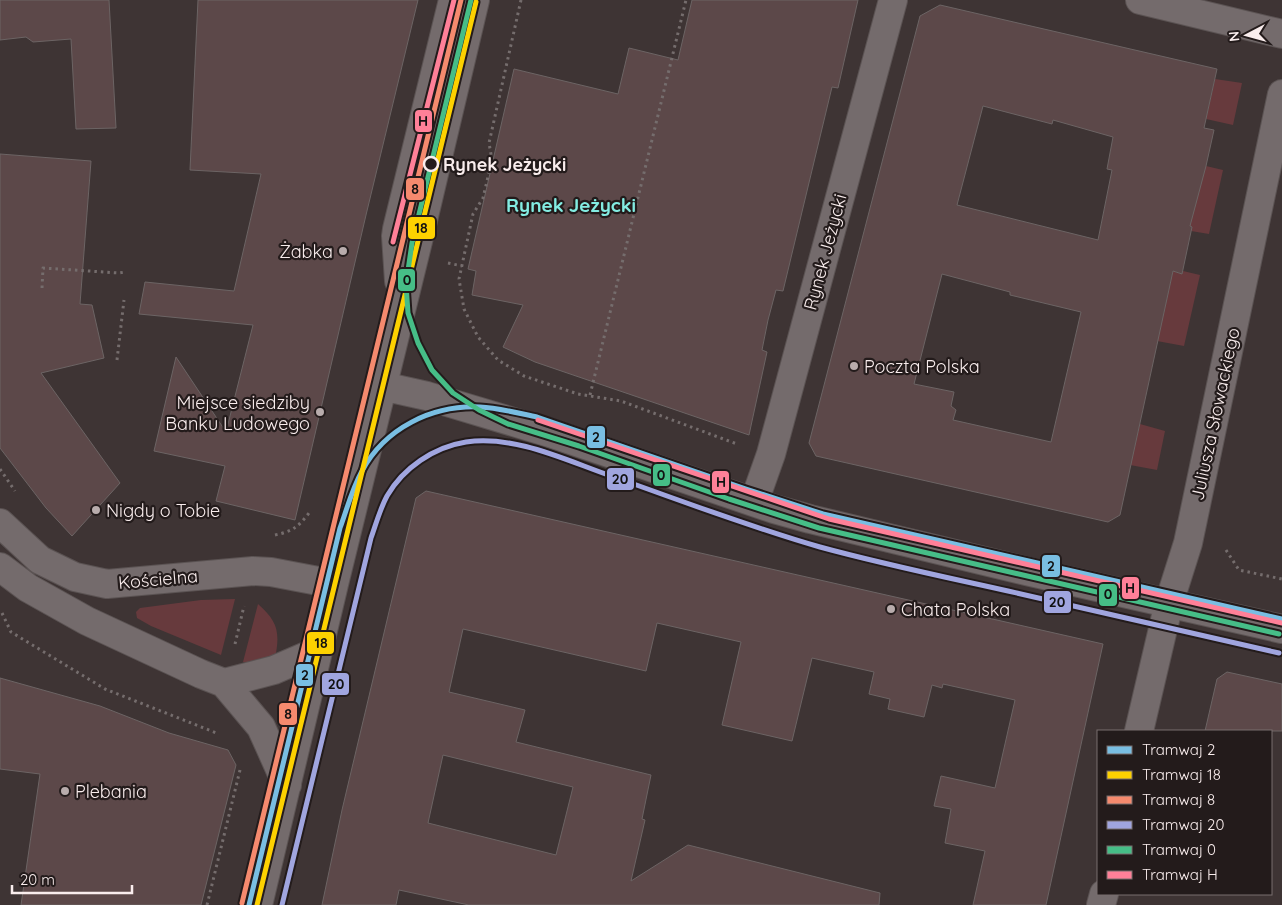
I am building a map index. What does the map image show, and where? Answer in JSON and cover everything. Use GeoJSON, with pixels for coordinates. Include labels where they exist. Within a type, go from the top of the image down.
{"type":"FeatureCollection","features":[{"type":"Feature","properties":{"kind":"street"},"geometry":{"type":"LineString","coordinates":[[401,307],[396,236],[453,0]]}},
{"type":"Feature","properties":{"kind":"street"},"geometry":{"type":"LineString","coordinates":[[401,307],[408,246],[469,0]]}},
{"type":"Feature","properties":{"kind":"street"},"geometry":{"type":"LineString","coordinates":[[258,905],[475,0]]}},
{"type":"Feature","properties":{"kind":"street","name":"Rynek Jeżycki"},"geometry":{"type":"LineString","coordinates":[[754,502],[771,454],[893,0]]}},
{"type":"Feature","properties":{"kind":"street"},"geometry":{"type":"LineString","coordinates":[[1140,0],[1282,34]]}},
{"type":"Feature","properties":{"kind":"street","name":"Juliusza Słowackiego"},"geometry":{"type":"LineString","coordinates":[[1140,730],[1169,603],[1188,543],[1282,94]]}},
{"type":"Feature","properties":{"kind":"street"},"geometry":{"type":"LineString","coordinates":[[382,386],[427,396],[550,433],[810,519],[1030,572],[1282,629]]}},
{"type":"Feature","properties":{"kind":"street","name":"Kościelna"},"geometry":{"type":"LineString","coordinates":[[0,524],[40,560],[75,577],[107,584],[271,572],[334,584]]}},
{"type":"Feature","properties":{"kind":"street"},"geometry":{"type":"LineString","coordinates":[[0,567],[28,588],[86,621],[224,683],[261,727],[287,785]]}},
{"type":"Feature","properties":{"kind":"street"},"geometry":{"type":"LineString","coordinates":[[224,683],[274,670],[318,651]]}},
{"type":"Feature","properties":{"kind":"path"},"geometry":{"type":"LineString","coordinates":[[521,0],[489,143],[492,160],[483,198],[473,214],[459,279],[464,309],[478,337],[498,360],[524,376],[590,396],[621,401],[740,445]]}},
{"type":"Feature","properties":{"kind":"path"},"geometry":{"type":"LineString","coordinates":[[590,396],[686,0]]}},
{"type":"Feature","properties":{"kind":"path"},"geometry":{"type":"LineString","coordinates":[[447,263],[462,266]]}},
{"type":"Feature","properties":{"kind":"path"},"geometry":{"type":"LineString","coordinates":[[42,288],[43,268],[125,272]]}},
{"type":"Feature","properties":{"kind":"path"},"geometry":{"type":"LineString","coordinates":[[117,360],[124,300]]}},
{"type":"Feature","properties":{"kind":"path"},"geometry":{"type":"LineString","coordinates":[[562,395],[564,389]]}},
{"type":"Feature","properties":{"kind":"path"},"geometry":{"type":"LineString","coordinates":[[0,469],[18,495]]}},
{"type":"Feature","properties":{"kind":"path"},"geometry":{"type":"LineString","coordinates":[[268,537],[286,533],[298,527],[309,513]]}},
{"type":"Feature","properties":{"kind":"path"},"geometry":{"type":"LineString","coordinates":[[1226,550],[1239,570],[1282,580]]}},
{"type":"Feature","properties":{"kind":"path"},"geometry":{"type":"LineString","coordinates":[[233,650],[246,600]]}},
{"type":"Feature","properties":{"kind":"path"},"geometry":{"type":"LineString","coordinates":[[0,609],[11,632],[105,689],[227,737]]}},
{"type":"Feature","properties":{"kind":"path"},"geometry":{"type":"LineString","coordinates":[[207,905],[241,766]]}},
{"type":"Feature","properties":{"kind":"shaded area"},"geometry":{"type":"Polygon","coordinates":[[[1215,79],[1242,83],[1233,125],[1206,119],[1215,79]]]}},
{"type":"Feature","properties":{"kind":"shaded area"},"geometry":{"type":"Polygon","coordinates":[[[1206,166],[1223,170],[1209,234],[1191,231],[1192,227],[1182,225],[1206,166]]]}},
{"type":"Feature","properties":{"kind":"shaded area"},"geometry":{"type":"Polygon","coordinates":[[[1173,271],[1182,274],[1183,271],[1200,275],[1184,346],[1157,341],[1173,271]]]}},
{"type":"Feature","properties":{"kind":"shaded area"},"geometry":{"type":"Polygon","coordinates":[[[1140,424],[1165,431],[1157,470],[1130,465],[1140,424]]]}},
{"type":"Feature","properties":{"kind":"shaded area"},"geometry":{"type":"Polygon","coordinates":[[[235,599],[221,655],[151,626],[137,618],[136,612],[140,608],[201,600],[235,599]]]}},
{"type":"Feature","properties":{"kind":"shaded area"},"geometry":{"type":"Polygon","coordinates":[[[258,604],[273,620],[277,632],[276,653],[261,662],[243,662],[258,604]]]}},
{"type":"Feature","properties":{"kind":"building"},"geometry":{"type":"Polygon","coordinates":[[[0,0],[109,0],[116,128],[76,129],[71,39],[33,42],[26,37],[0,40],[0,0]]]}},
{"type":"Feature","properties":{"kind":"building"},"geometry":{"type":"Polygon","coordinates":[[[198,0],[418,0],[295,520],[216,501],[225,466],[154,451],[176,357],[226,432],[253,325],[139,314],[145,282],[234,291],[261,174],[190,170],[198,0]]]}},
{"type":"Feature","properties":{"kind":"building"},"geometry":{"type":"Polygon","coordinates":[[[692,0],[858,0],[838,88],[832,87],[783,291],[776,290],[768,320],[762,350],[767,352],[749,435],[535,362],[503,347],[523,305],[472,295],[476,271],[468,269],[514,69],[618,94],[629,48],[678,60],[692,0]]]}},
{"type":"Feature","properties":{"kind":"building"},"geometry":{"type":"Polygon","coordinates":[[[940,5],[1217,69],[1204,128],[1214,130],[1190,226],[1192,227],[1182,274],[1173,271],[1120,515],[1108,522],[816,456],[809,443],[920,16],[940,5]],[[983,106],[957,205],[1098,240],[1112,170],[1107,169],[1113,137],[1053,120],[1052,124],[983,106]],[[942,274],[914,384],[954,392],[951,406],[956,410],[953,420],[1051,442],[1081,312],[1010,295],[1010,292],[942,274]]]}},
{"type":"Feature","properties":{"kind":"building"},"geometry":{"type":"Polygon","coordinates":[[[0,154],[91,161],[80,304],[92,305],[104,358],[41,373],[120,483],[72,536],[46,508],[0,448],[0,154]]]}},
{"type":"Feature","properties":{"kind":"building"},"geometry":{"type":"Polygon","coordinates":[[[426,491],[1103,644],[1046,905],[973,905],[985,851],[945,843],[951,809],[934,806],[941,776],[995,788],[1015,700],[943,684],[942,688],[932,685],[924,717],[888,709],[890,699],[869,694],[874,672],[812,658],[792,741],[722,725],[741,642],[657,623],[646,671],[463,629],[449,692],[525,710],[516,742],[651,775],[642,819],[645,820],[631,881],[688,845],[880,893],[879,905],[469,905],[399,890],[396,905],[322,905],[342,810],[416,498],[426,491]],[[443,755],[428,823],[556,855],[573,787],[443,755]]]}},
{"type":"Feature","properties":{"kind":"building"},"geometry":{"type":"Polygon","coordinates":[[[1227,672],[1282,684],[1282,731],[1205,730],[1217,679],[1227,672]]]}},
{"type":"Feature","properties":{"kind":"building"},"geometry":{"type":"Polygon","coordinates":[[[0,678],[100,706],[169,733],[228,750],[236,765],[201,905],[21,905],[40,774],[0,769],[0,678]]]}},
{"type":"Feature","properties":{"kind":"tram line","name":"H"},"geometry":{"type":"LineString","coordinates":[[393,242],[454,0]]}},
{"type":"Feature","properties":{"kind":"tram line","name":"8"},"geometry":{"type":"LineString","coordinates":[[242,903],[461,0]]}},
{"type":"Feature","properties":{"kind":"tram line","name":"0"},"geometry":{"type":"LineString","coordinates":[[471,0],[412,243],[406,284],[408,313],[418,343],[432,370],[453,393],[479,410],[508,424],[579,446],[729,499],[819,528],[1279,634]]}},
{"type":"Feature","properties":{"kind":"tram line","name":"18"},"geometry":{"type":"LineString","coordinates":[[257,905],[476,2]]}},
{"type":"Feature","properties":{"kind":"tram line","name":"2"},"geometry":{"type":"LineString","coordinates":[[249,905],[340,528],[352,492],[362,471],[383,443],[397,431],[412,422],[445,410],[462,407],[480,407],[537,417],[823,514],[1282,619]]}},
{"type":"Feature","properties":{"kind":"tram line","name":"H"},"geometry":{"type":"LineString","coordinates":[[538,420],[829,519],[1282,623]]}},
{"type":"Feature","properties":{"kind":"tram line","name":"20"},"geometry":{"type":"LineString","coordinates":[[282,905],[371,538],[380,511],[387,496],[402,476],[420,460],[454,445],[485,441],[523,446],[820,547],[890,565],[1279,653]]}},
{"type":"Feature","properties":{"kind":"place","name":"Rynek Jeżycki"},"geometry":{"type":"Point","coordinates":[431,164]}},
{"type":"Feature","properties":{"kind":"place","name":"Żabka"},"geometry":{"type":"Point","coordinates":[343,251]}},
{"type":"Feature","properties":{"kind":"place","name":"Poczta Polska"},"geometry":{"type":"Point","coordinates":[854,366]}},
{"type":"Feature","properties":{"kind":"place","name":"Miejsce siedziby Banku Ludowego"},"geometry":{"type":"Point","coordinates":[320,412]}},
{"type":"Feature","properties":{"kind":"place","name":"Nigdy o Tobie"},"geometry":{"type":"Point","coordinates":[96,510]}},
{"type":"Feature","properties":{"kind":"place","name":"Chata Polska"},"geometry":{"type":"Point","coordinates":[891,609]}},
{"type":"Feature","properties":{"kind":"place","name":"Plebania"},"geometry":{"type":"Point","coordinates":[65,791]}},
{"type":"Feature","properties":{"kind":"district","name":"Rynek Jeżycki"},"geometry":{"type":"Point","coordinates":[571,205]}}]}
